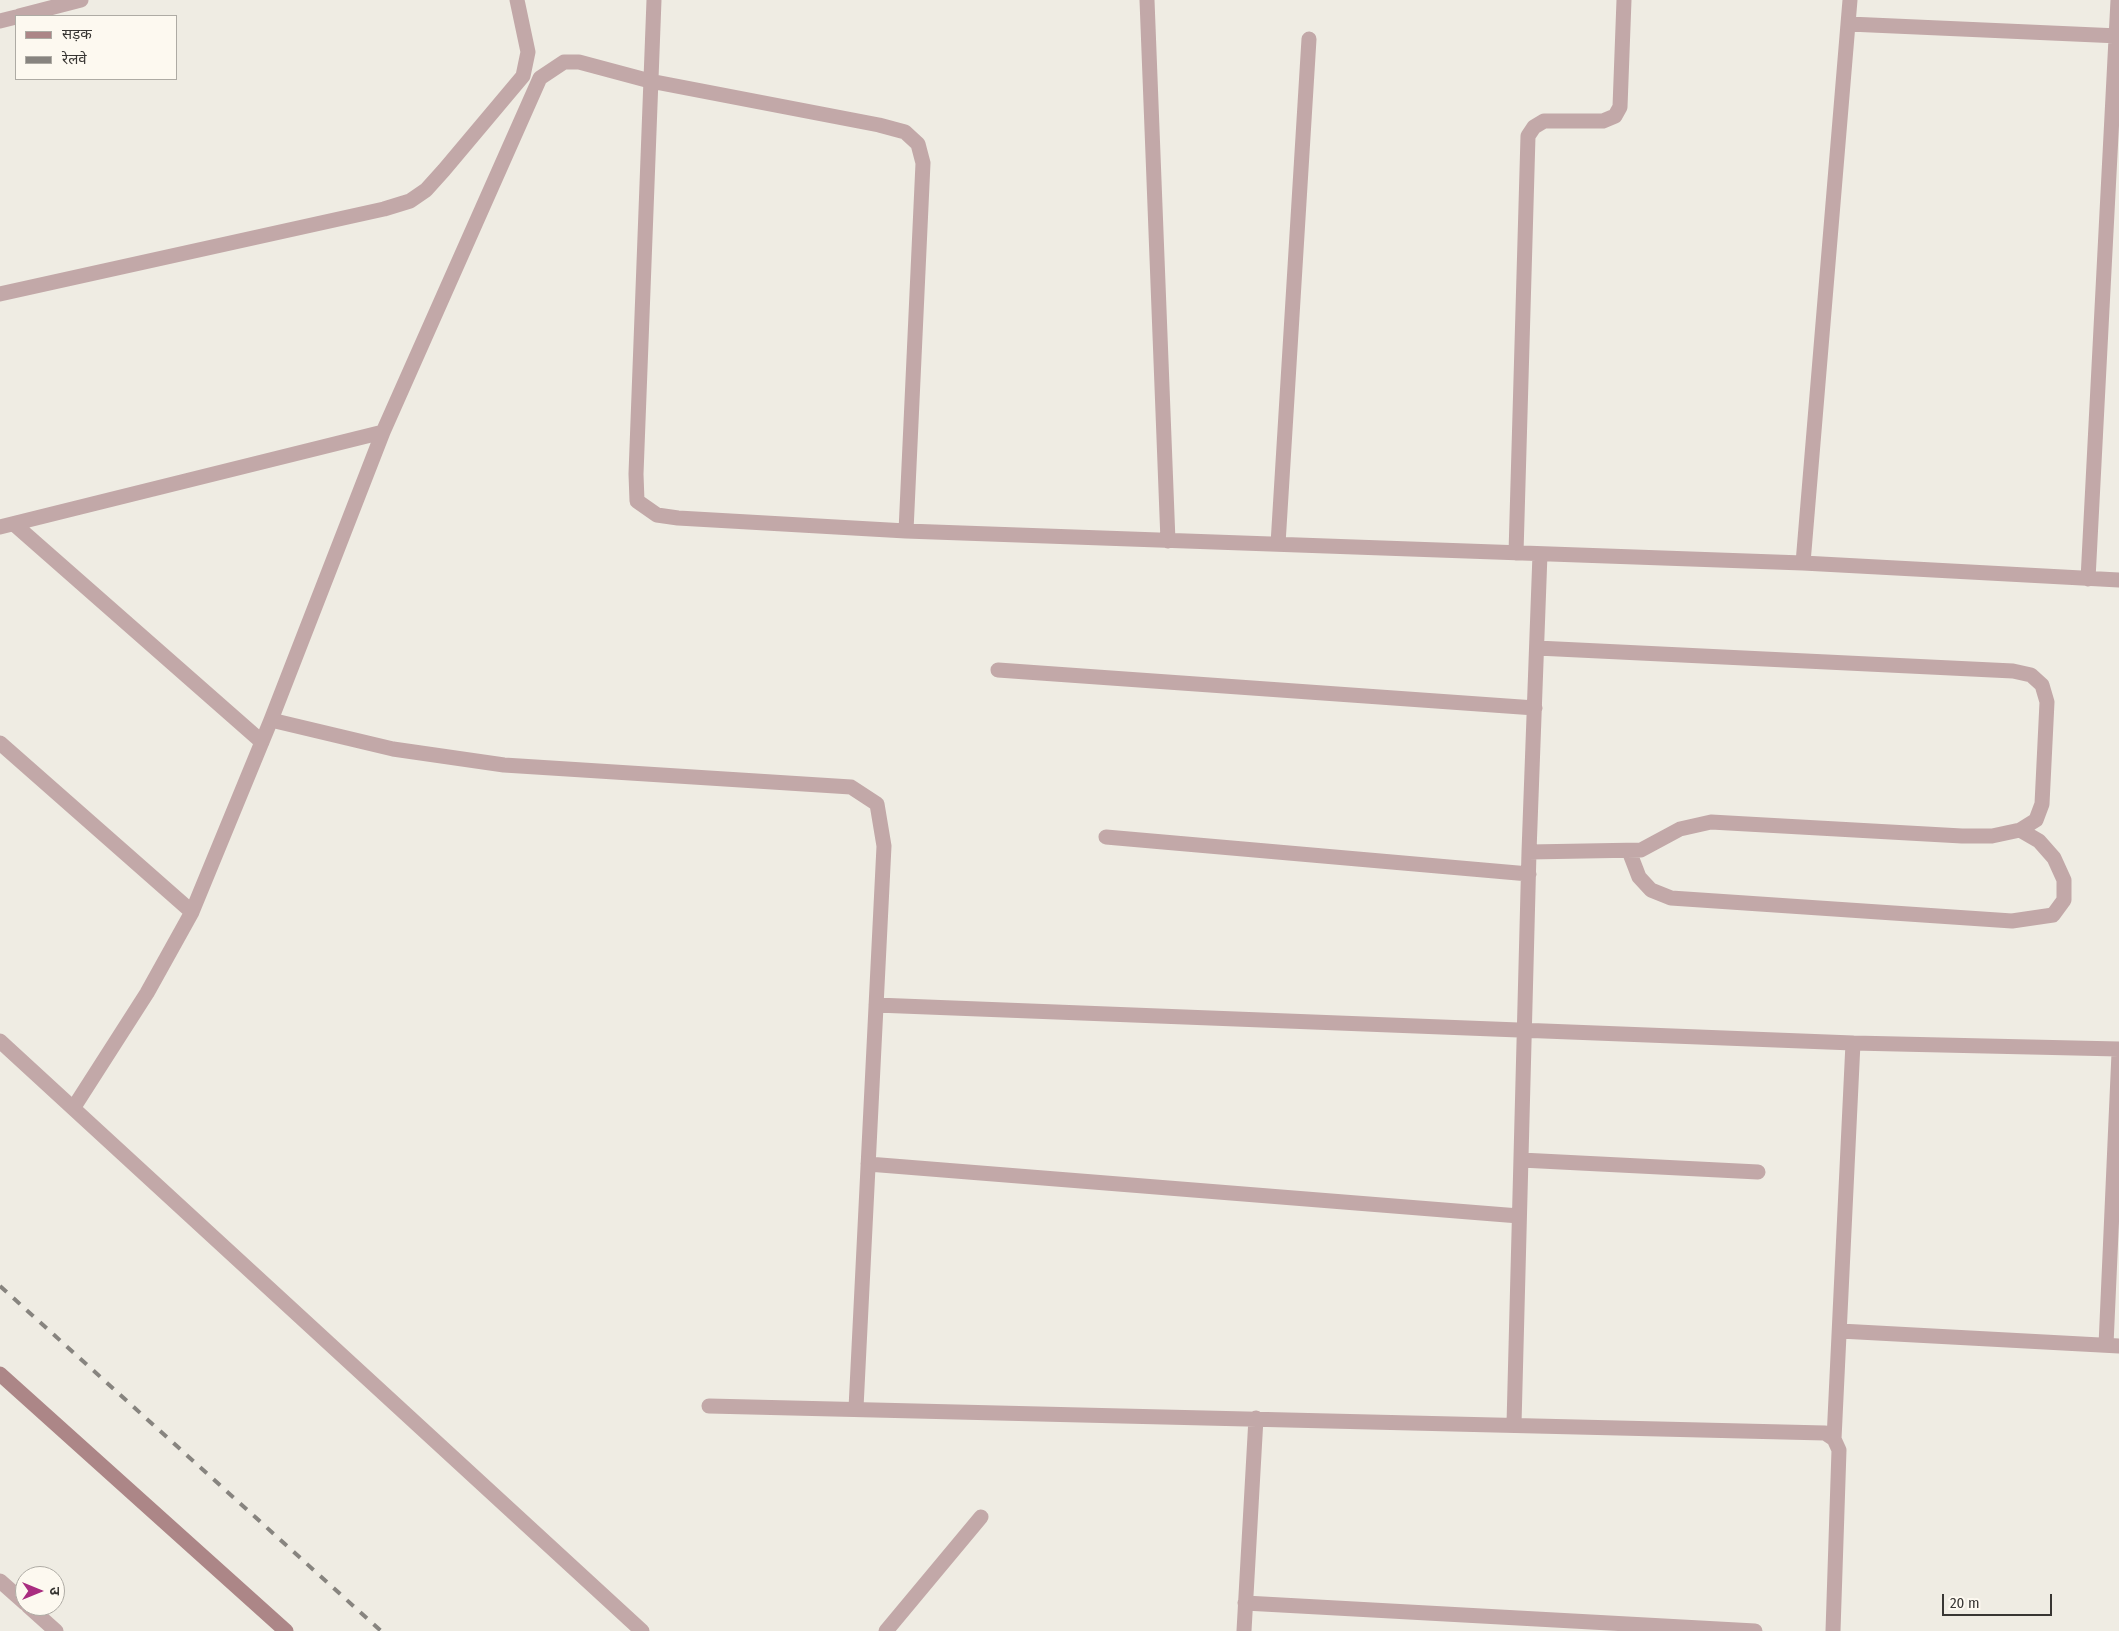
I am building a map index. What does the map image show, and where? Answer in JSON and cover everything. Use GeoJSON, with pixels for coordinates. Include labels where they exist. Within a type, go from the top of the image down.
{"type":"FeatureCollection","features":[{"type":"Feature","properties":{"kind":"street"},"geometry":{"type":"LineString","coordinates":[[25,15],[81,0]]}},
{"type":"Feature","properties":{"kind":"street"},"geometry":{"type":"LineString","coordinates":[[0,294],[384,210],[410,201],[426,190],[523,76],[528,52],[517,0]]}},
{"type":"Feature","properties":{"kind":"street"},"geometry":{"type":"LineString","coordinates":[[654,0],[636,474],[637,501],[657,515],[678,518],[906,531],[1803,563],[2119,580]]}},
{"type":"Feature","properties":{"kind":"street"},"geometry":{"type":"LineString","coordinates":[[1148,0],[1168,540]]}},
{"type":"Feature","properties":{"kind":"street"},"geometry":{"type":"LineString","coordinates":[[1516,553],[1528,136],[1534,128],[1544,121],[1603,121],[1616,116],[1620,107],[1624,0]]}},
{"type":"Feature","properties":{"kind":"street"},"geometry":{"type":"LineString","coordinates":[[1803,563],[1850,0]]}},
{"type":"Feature","properties":{"kind":"street"},"geometry":{"type":"LineString","coordinates":[[2088,579],[2118,36],[2118,0]]}},
{"type":"Feature","properties":{"kind":"street"},"geometry":{"type":"LineString","coordinates":[[0,21],[15,18]]}},
{"type":"Feature","properties":{"kind":"street"},"geometry":{"type":"LineString","coordinates":[[1849,24],[2118,36]]}},
{"type":"Feature","properties":{"kind":"street"},"geometry":{"type":"LineString","coordinates":[[1278,544],[1309,39]]}},
{"type":"Feature","properties":{"kind":"street"},"geometry":{"type":"LineString","coordinates":[[74,1107],[147,993],[192,912],[271,720],[383,432],[540,78],[564,62],[579,62],[650,81],[880,125],[905,132],[918,144],[923,163],[906,531]]}},
{"type":"Feature","properties":{"kind":"street"},"geometry":{"type":"LineString","coordinates":[[7,525],[383,432]]}},
{"type":"Feature","properties":{"kind":"street"},"geometry":{"type":"LineString","coordinates":[[7,525],[262,742]]}},
{"type":"Feature","properties":{"kind":"street"},"geometry":{"type":"LineString","coordinates":[[1514,1424],[1540,554]]}},
{"type":"Feature","properties":{"kind":"street"},"geometry":{"type":"LineString","coordinates":[[1530,852],[1629,852],[1641,850],[1680,829],[1711,822],[1962,836],[1992,836],[2020,830],[2036,820],[2042,804],[2047,702],[2042,685],[2031,675],[2013,671],[1537,648]]}},
{"type":"Feature","properties":{"kind":"street"},"geometry":{"type":"LineString","coordinates":[[998,670],[1535,708]]}},
{"type":"Feature","properties":{"kind":"street"},"geometry":{"type":"LineString","coordinates":[[271,720],[394,749],[494,764],[851,788],[877,804],[884,846],[856,1408]]}},
{"type":"Feature","properties":{"kind":"street"},"geometry":{"type":"LineString","coordinates":[[0,743],[192,912]]}},
{"type":"Feature","properties":{"kind":"street"},"geometry":{"type":"LineString","coordinates":[[1629,852],[1639,877],[1651,890],[1671,898],[2012,921],[2053,915],[2064,900],[2064,880],[2049,853],[2039,842],[2020,830]]}},
{"type":"Feature","properties":{"kind":"street"},"geometry":{"type":"LineString","coordinates":[[1106,837],[1529,874]]}},
{"type":"Feature","properties":{"kind":"street"},"geometry":{"type":"LineString","coordinates":[[876,1005],[1853,1043],[2119,1051],[2112,1346],[1840,1331]]}},
{"type":"Feature","properties":{"kind":"street"},"geometry":{"type":"LineString","coordinates":[[0,1041],[642,1631]]}},
{"type":"Feature","properties":{"kind":"street"},"geometry":{"type":"LineString","coordinates":[[1833,1631],[1839,1450],[1834,1439],[1853,1043]]}},
{"type":"Feature","properties":{"kind":"street"},"geometry":{"type":"LineString","coordinates":[[1521,1160],[1758,1172]]}},
{"type":"Feature","properties":{"kind":"street"},"geometry":{"type":"LineString","coordinates":[[868,1164],[1519,1216]]}},
{"type":"Feature","properties":{"kind":"street"},"geometry":{"type":"LineString","coordinates":[[0,1374],[286,1631]]}},
{"type":"Feature","properties":{"kind":"street"},"geometry":{"type":"LineString","coordinates":[[709,1406],[1814,1432],[1825,1433],[1834,1439]]}},
{"type":"Feature","properties":{"kind":"street"},"geometry":{"type":"LineString","coordinates":[[1244,1631],[1256,1418]]}},
{"type":"Feature","properties":{"kind":"street"},"geometry":{"type":"LineString","coordinates":[[886,1631],[981,1517]]}},
{"type":"Feature","properties":{"kind":"street"},"geometry":{"type":"LineString","coordinates":[[0,1581],[15,1594]]}},
{"type":"Feature","properties":{"kind":"street"},"geometry":{"type":"LineString","coordinates":[[1245,1603],[1755,1631]]}},
{"type":"Feature","properties":{"kind":"street"},"geometry":{"type":"LineString","coordinates":[[39,1616],[56,1631]]}},
{"type":"Feature","properties":{"kind":"railway"},"geometry":{"type":"LineString","coordinates":[[0,1286],[381,1631]]}}]}
